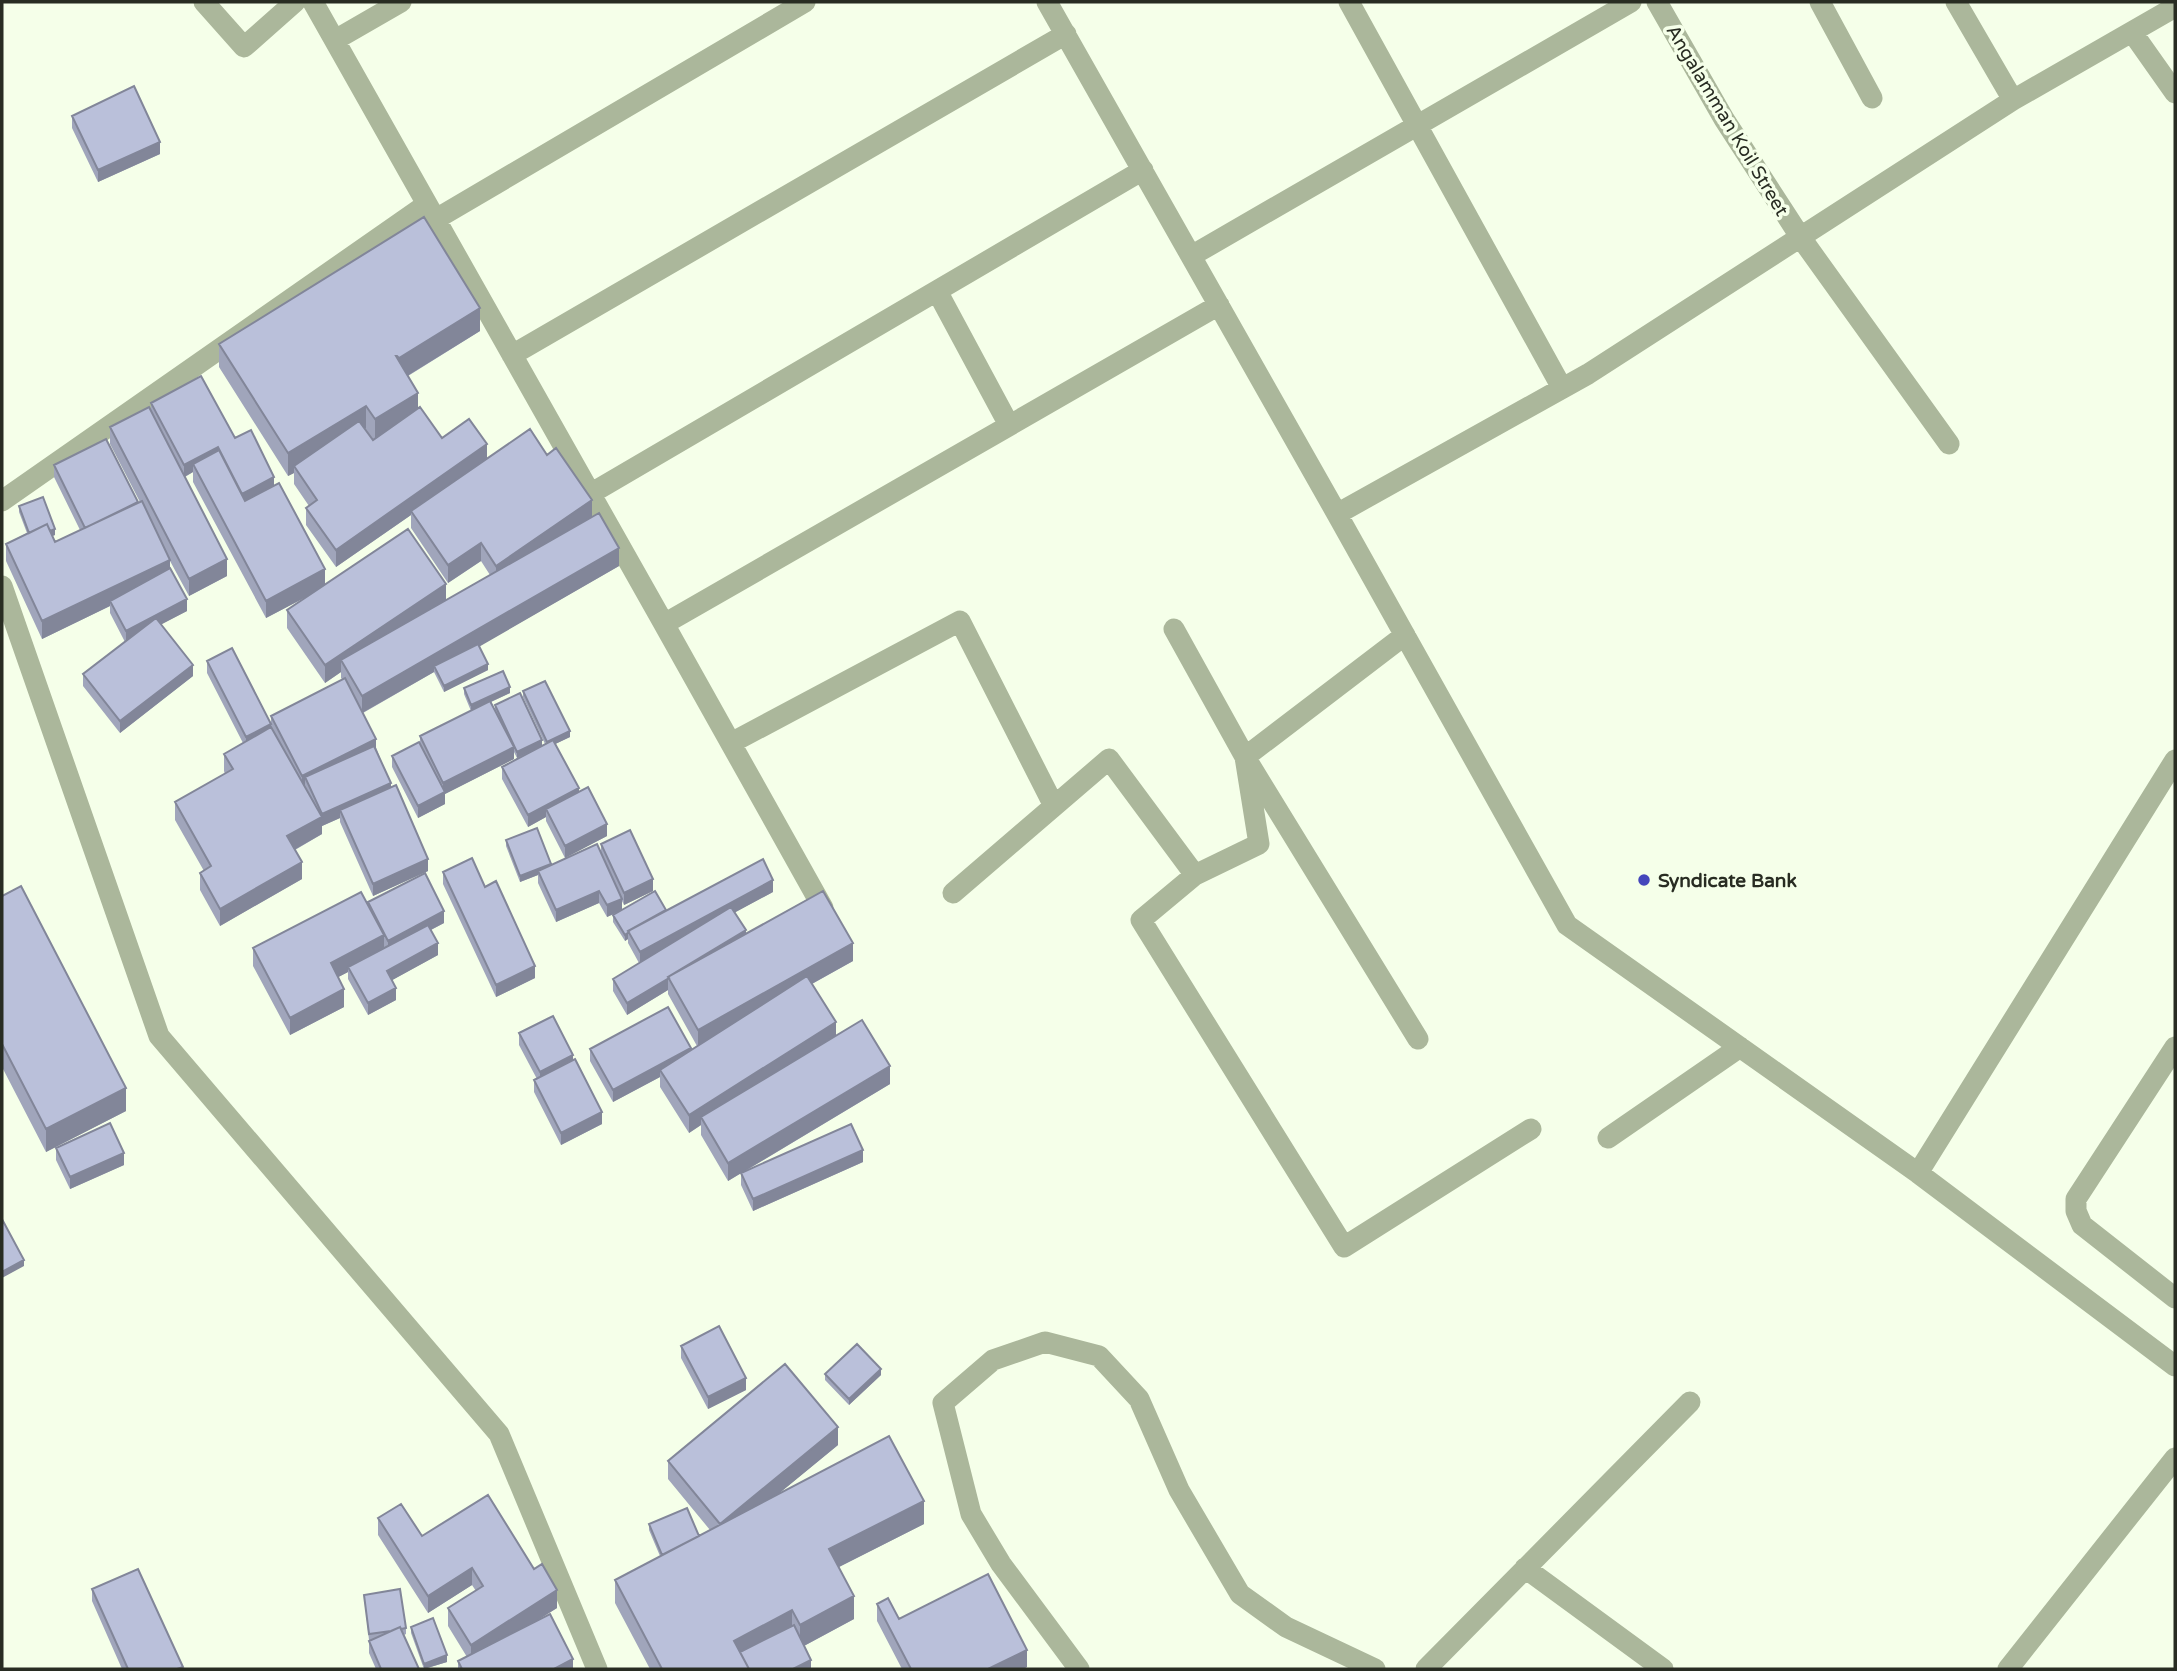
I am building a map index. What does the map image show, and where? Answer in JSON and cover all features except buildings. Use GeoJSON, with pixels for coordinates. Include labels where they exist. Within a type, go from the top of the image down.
{"type":"FeatureCollection","features":[{"type":"Feature","properties":{"kind":"street"},"geometry":{"type":"LineString","coordinates":[[204,2],[244,47],[295,2]]}},
{"type":"Feature","properties":{"kind":"street"},"geometry":{"type":"LineString","coordinates":[[313,2],[823,908]]}},
{"type":"Feature","properties":{"kind":"street"},"geometry":{"type":"LineString","coordinates":[[335,40],[401,2]]}},
{"type":"Feature","properties":{"kind":"street"},"geometry":{"type":"LineString","coordinates":[[2,501],[431,211],[805,2]]}},
{"type":"Feature","properties":{"kind":"street"},"geometry":{"type":"LineString","coordinates":[[1048,2],[1567,925],[1918,1172],[2175,1366]]}},
{"type":"Feature","properties":{"kind":"street"},"geometry":{"type":"LineString","coordinates":[[1349,2],[1562,388]]}},
{"type":"Feature","properties":{"kind":"street"},"geometry":{"type":"LineString","coordinates":[[1191,256],[1631,2]]}},
{"type":"Feature","properties":{"kind":"street","name":"Angalamman Koil Street"},"geometry":{"type":"LineString","coordinates":[[1657,2],[1724,119],[1801,238],[1949,444]]}},
{"type":"Feature","properties":{"kind":"street"},"geometry":{"type":"LineString","coordinates":[[1820,2],[1872,98]]}},
{"type":"Feature","properties":{"kind":"street"},"geometry":{"type":"LineString","coordinates":[[1956,2],[2013,100]]}},
{"type":"Feature","properties":{"kind":"street"},"geometry":{"type":"LineString","coordinates":[[1337,514],[1588,374],[2013,100],[2175,8]]}},
{"type":"Feature","properties":{"kind":"street"},"geometry":{"type":"LineString","coordinates":[[2132,32],[2175,93]]}},
{"type":"Feature","properties":{"kind":"street"},"geometry":{"type":"LineString","coordinates":[[512,355],[1066,34]]}},
{"type":"Feature","properties":{"kind":"street"},"geometry":{"type":"LineString","coordinates":[[590,494],[1143,170]]}},
{"type":"Feature","properties":{"kind":"street"},"geometry":{"type":"LineString","coordinates":[[937,290],[1009,425]]}},
{"type":"Feature","properties":{"kind":"street"},"geometry":{"type":"LineString","coordinates":[[664,624],[1219,305]]}},
{"type":"Feature","properties":{"kind":"street"},"geometry":{"type":"LineString","coordinates":[[2,586],[159,1036],[499,1434],[597,1669]]}},
{"type":"Feature","properties":{"kind":"street"},"geometry":{"type":"LineString","coordinates":[[731,743],[960,621],[1054,806]]}},
{"type":"Feature","properties":{"kind":"street"},"geometry":{"type":"LineString","coordinates":[[1174,629],[1245,757],[1418,1039]]}},
{"type":"Feature","properties":{"kind":"street"},"geometry":{"type":"LineString","coordinates":[[1245,757],[1405,635]]}},
{"type":"Feature","properties":{"kind":"street"},"geometry":{"type":"LineString","coordinates":[[1245,757],[1259,844],[1195,875],[1141,920],[1345,1247],[1531,1129]]}},
{"type":"Feature","properties":{"kind":"street"},"geometry":{"type":"LineString","coordinates":[[953,893],[1109,759],[1195,875]]}},
{"type":"Feature","properties":{"kind":"street"},"geometry":{"type":"LineString","coordinates":[[1918,1172],[2175,760]]}},
{"type":"Feature","properties":{"kind":"street"},"geometry":{"type":"LineString","coordinates":[[1608,1138],[1740,1047]]}},
{"type":"Feature","properties":{"kind":"street"},"geometry":{"type":"LineString","coordinates":[[2175,1047],[2076,1199],[2076,1211],[2082,1225],[2175,1298]]}},
{"type":"Feature","properties":{"kind":"street"},"geometry":{"type":"LineString","coordinates":[[1079,1669],[1001,1564],[971,1514],[943,1404],[993,1360],[1045,1342],[1099,1356],[1139,1399],[1179,1490],[1240,1594],[1286,1627],[1376,1669]]}},
{"type":"Feature","properties":{"kind":"street"},"geometry":{"type":"LineString","coordinates":[[1426,1669],[1690,1402]]}},
{"type":"Feature","properties":{"kind":"street"},"geometry":{"type":"LineString","coordinates":[[2008,1669],[2175,1458]]}},
{"type":"Feature","properties":{"kind":"street"},"geometry":{"type":"LineString","coordinates":[[1525,1568],[1663,1669]]}},
{"type":"Feature","properties":{"kind":"place","name":"Syndicate Bank"},"geometry":{"type":"Point","coordinates":[1644,880]}}]}
